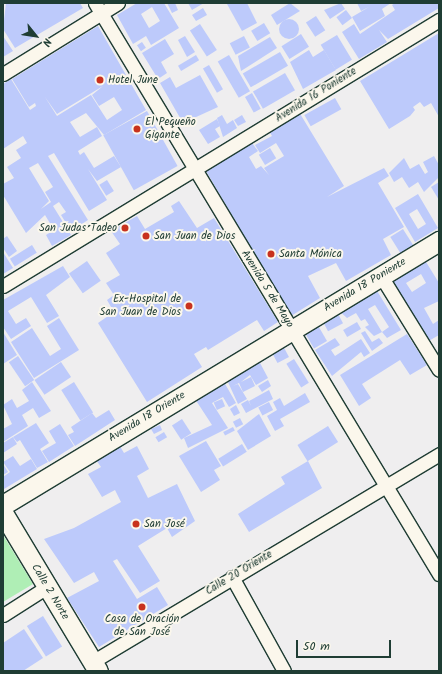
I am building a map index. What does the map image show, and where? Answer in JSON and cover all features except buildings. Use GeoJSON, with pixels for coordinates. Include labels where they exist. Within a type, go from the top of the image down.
{"type":"FeatureCollection","features":[{"type":"Feature","properties":{"kind":"street"},"geometry":{"type":"LineString","coordinates":[[3,74],[98,8],[118,3]]}},
{"type":"Feature","properties":{"kind":"street","name":"Avenida 5 de Mayo"},"geometry":{"type":"LineString","coordinates":[[98,8],[193,170],[439,574]]}},
{"type":"Feature","properties":{"kind":"street","name":"Avenida 16 Poniente"},"geometry":{"type":"LineString","coordinates":[[3,286],[439,20]]}},
{"type":"Feature","properties":{"kind":"street","name":"Avenida 18 Poniente"},"geometry":{"type":"LineString","coordinates":[[291,329],[439,241]]}},
{"type":"Feature","properties":{"kind":"street"},"geometry":{"type":"LineString","coordinates":[[381,276],[439,370]]}},
{"type":"Feature","properties":{"kind":"street","name":"Avenida 18 Oriente"},"geometry":{"type":"LineString","coordinates":[[3,505],[291,329]]}},
{"type":"Feature","properties":{"kind":"street","name":"Calle 20 Oriente"},"geometry":{"type":"LineString","coordinates":[[95,667],[232,577],[439,454]]}},
{"type":"Feature","properties":{"kind":"street","name":"Calle 2 Norte"},"geometry":{"type":"LineString","coordinates":[[3,514],[95,667]]}},
{"type":"Feature","properties":{"kind":"street"},"geometry":{"type":"LineString","coordinates":[[232,577],[284,671]]}},
{"type":"Feature","properties":{"kind":"street"},"geometry":{"type":"LineString","coordinates":[[3,614],[47,587]]}},
{"type":"Feature","properties":{"kind":"green space"},"geometry":{"type":"Polygon","coordinates":[[[3,535],[33,584],[3,602],[3,535]]]}},
{"type":"Feature","properties":{"kind":"place","name":"Hotel June"},"geometry":{"type":"Point","coordinates":[100,80]}},
{"type":"Feature","properties":{"kind":"place","name":"El Pequeño Gigante"},"geometry":{"type":"Point","coordinates":[137,129]}},
{"type":"Feature","properties":{"kind":"place","name":"San Judas Tadeo"},"geometry":{"type":"Point","coordinates":[125,228]}},
{"type":"Feature","properties":{"kind":"place","name":"San Juan de Dios"},"geometry":{"type":"Point","coordinates":[146,236]}},
{"type":"Feature","properties":{"kind":"place","name":"Santa Mónica"},"geometry":{"type":"Point","coordinates":[271,254]}},
{"type":"Feature","properties":{"kind":"place","name":"Ex-Hospital de San Juan de Dios"},"geometry":{"type":"Point","coordinates":[189,306]}},
{"type":"Feature","properties":{"kind":"place","name":"San José"},"geometry":{"type":"Point","coordinates":[136,524]}},
{"type":"Feature","properties":{"kind":"place","name":"Casa de Oración de San José"},"geometry":{"type":"Point","coordinates":[142,607]}}]}
